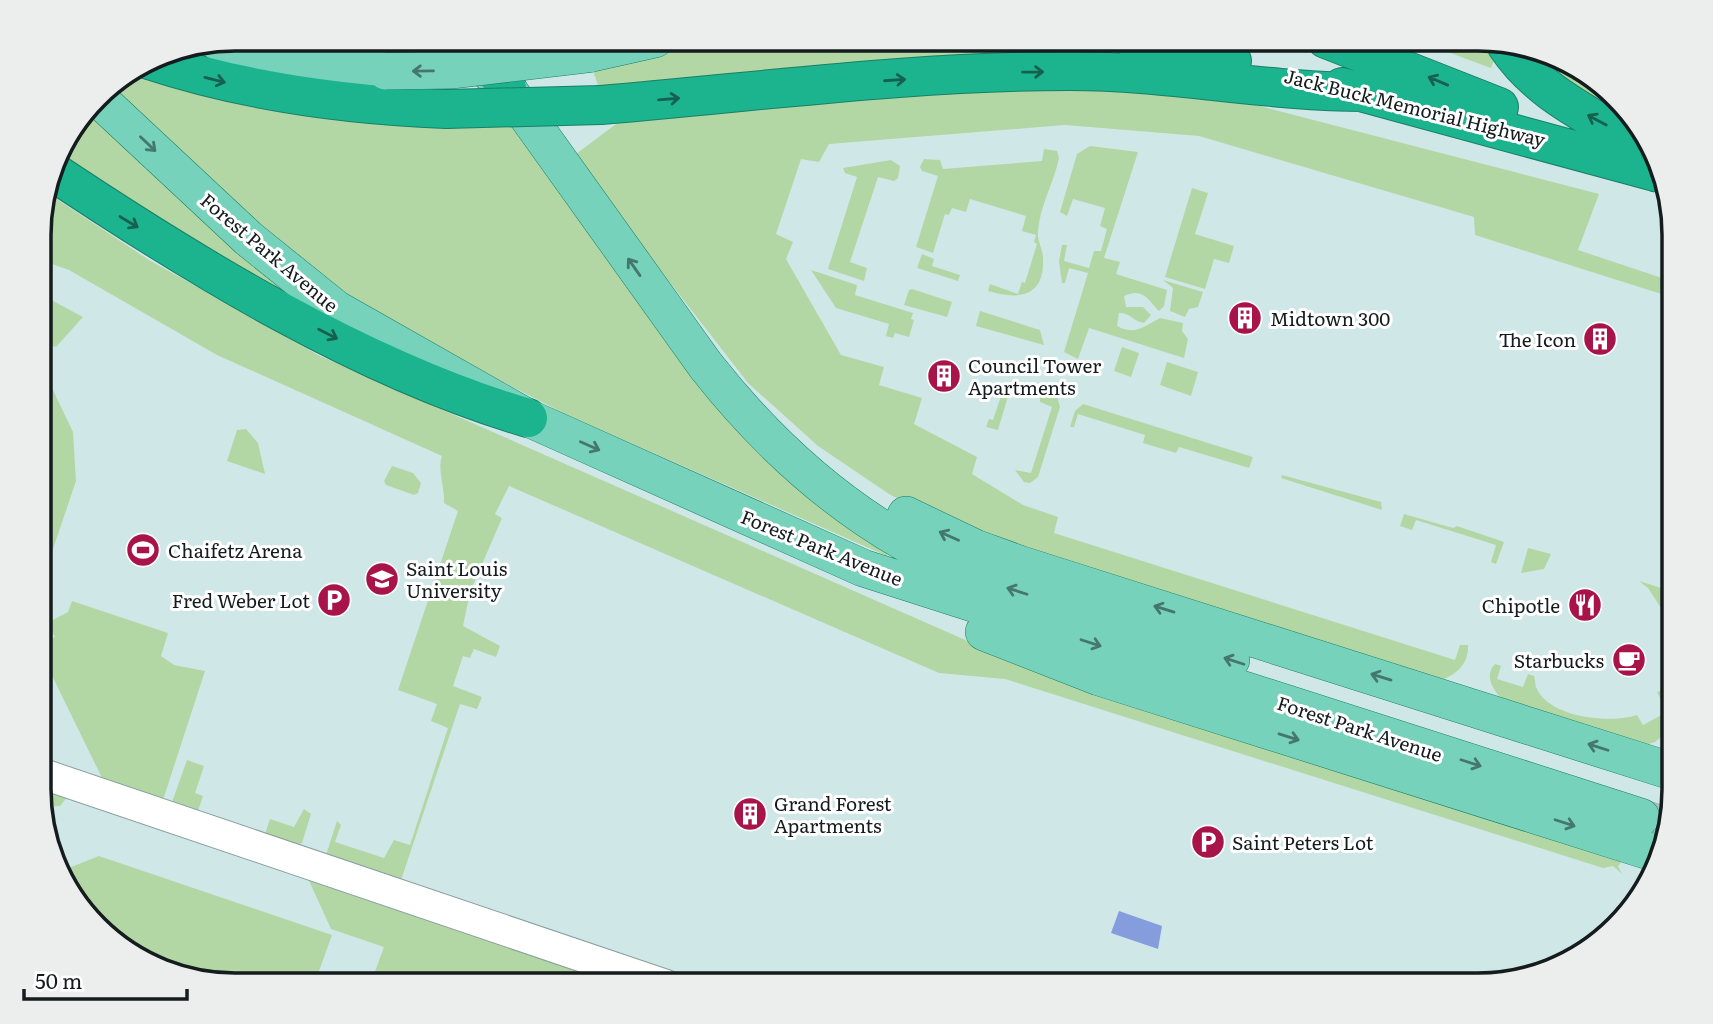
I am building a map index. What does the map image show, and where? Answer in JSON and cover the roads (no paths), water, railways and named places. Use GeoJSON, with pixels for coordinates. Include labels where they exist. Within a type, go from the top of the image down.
{"type":"FeatureCollection","features":[{"type":"Feature","properties":{"kind":"highway"},"geometry":{"type":"LineString","coordinates":[[482,51],[507,88]]}},
{"type":"Feature","properties":{"kind":"highway","name":"Jack Buck Memorial Highway"},"geometry":{"type":"LineString","coordinates":[[1188,51],[1366,92],[1650,170]]}},
{"type":"Feature","properties":{"kind":"highway","name":"Jack Buck Memorial Highway"},"geometry":{"type":"LineString","coordinates":[[1360,51],[1649,169]]}},
{"type":"Feature","properties":{"kind":"highway"},"geometry":{"type":"LineString","coordinates":[[1513,54],[1543,87],[1640,147]]}},
{"type":"Feature","properties":{"kind":"highway"},"geometry":{"type":"LineString","coordinates":[[166,65],[197,75],[284,94],[367,105],[446,109],[601,104],[965,75],[1106,71],[1298,90],[1366,92]]}},
{"type":"Feature","properties":{"kind":"highway"},"geometry":{"type":"LineString","coordinates":[[61,177],[194,261],[299,319],[444,389],[528,418]]}},
{"type":"Feature","properties":{"kind":"main road"},"geometry":{"type":"LineString","coordinates":[[256,51],[312,64],[386,71],[466,69],[601,51]]}},
{"type":"Feature","properties":{"kind":"main road"},"geometry":{"type":"LineString","coordinates":[[466,51],[507,88],[674,323],[823,461],[872,496],[928,527],[1022,565],[1654,794]]}},
{"type":"Feature","properties":{"kind":"main road","name":"Forest Park Avenue"},"geometry":{"type":"LineString","coordinates":[[106,105],[248,239],[336,309],[528,418],[863,568],[1654,794]]}},
{"type":"Feature","properties":{"kind":"main road"},"geometry":{"type":"LineString","coordinates":[[863,568],[956,620],[1099,677],[1650,853]]}},
{"type":"Feature","properties":{"kind":"street"},"geometry":{"type":"LineString","coordinates":[[51,777],[631,973]]}},
{"type":"Feature","properties":{"kind":"water"},"geometry":{"type":"Polygon","coordinates":[[[1119,911],[1162,926],[1158,949],[1111,933],[1119,911]]]}},
{"type":"Feature","properties":{"kind":"tunnel"},"geometry":{"type":"LineString","coordinates":[[1641,817],[1659,823]]}},
{"type":"Feature","properties":{"kind":"place","name":"Midtown 300"},"geometry":{"type":"Point","coordinates":[1245,318]}},
{"type":"Feature","properties":{"kind":"place","name":"The Icon"},"geometry":{"type":"Point","coordinates":[1600,339]}},
{"type":"Feature","properties":{"kind":"place","name":"Council Tower Apartments"},"geometry":{"type":"Point","coordinates":[944,376]}},
{"type":"Feature","properties":{"kind":"place","name":"Chaifetz Arena"},"geometry":{"type":"Point","coordinates":[143,550]}},
{"type":"Feature","properties":{"kind":"place","name":"Saint Louis University"},"geometry":{"type":"Point","coordinates":[382,579]}},
{"type":"Feature","properties":{"kind":"place","name":"Fred Weber Lot"},"geometry":{"type":"Point","coordinates":[334,600]}},
{"type":"Feature","properties":{"kind":"place","name":"Chipotle"},"geometry":{"type":"Point","coordinates":[1585,605]}},
{"type":"Feature","properties":{"kind":"place","name":"Starbucks"},"geometry":{"type":"Point","coordinates":[1629,660]}},
{"type":"Feature","properties":{"kind":"place","name":"Grand Forest Apartments"},"geometry":{"type":"Point","coordinates":[750,814]}},
{"type":"Feature","properties":{"kind":"place","name":"Saint Peters Lot"},"geometry":{"type":"Point","coordinates":[1208,842]}}]}
